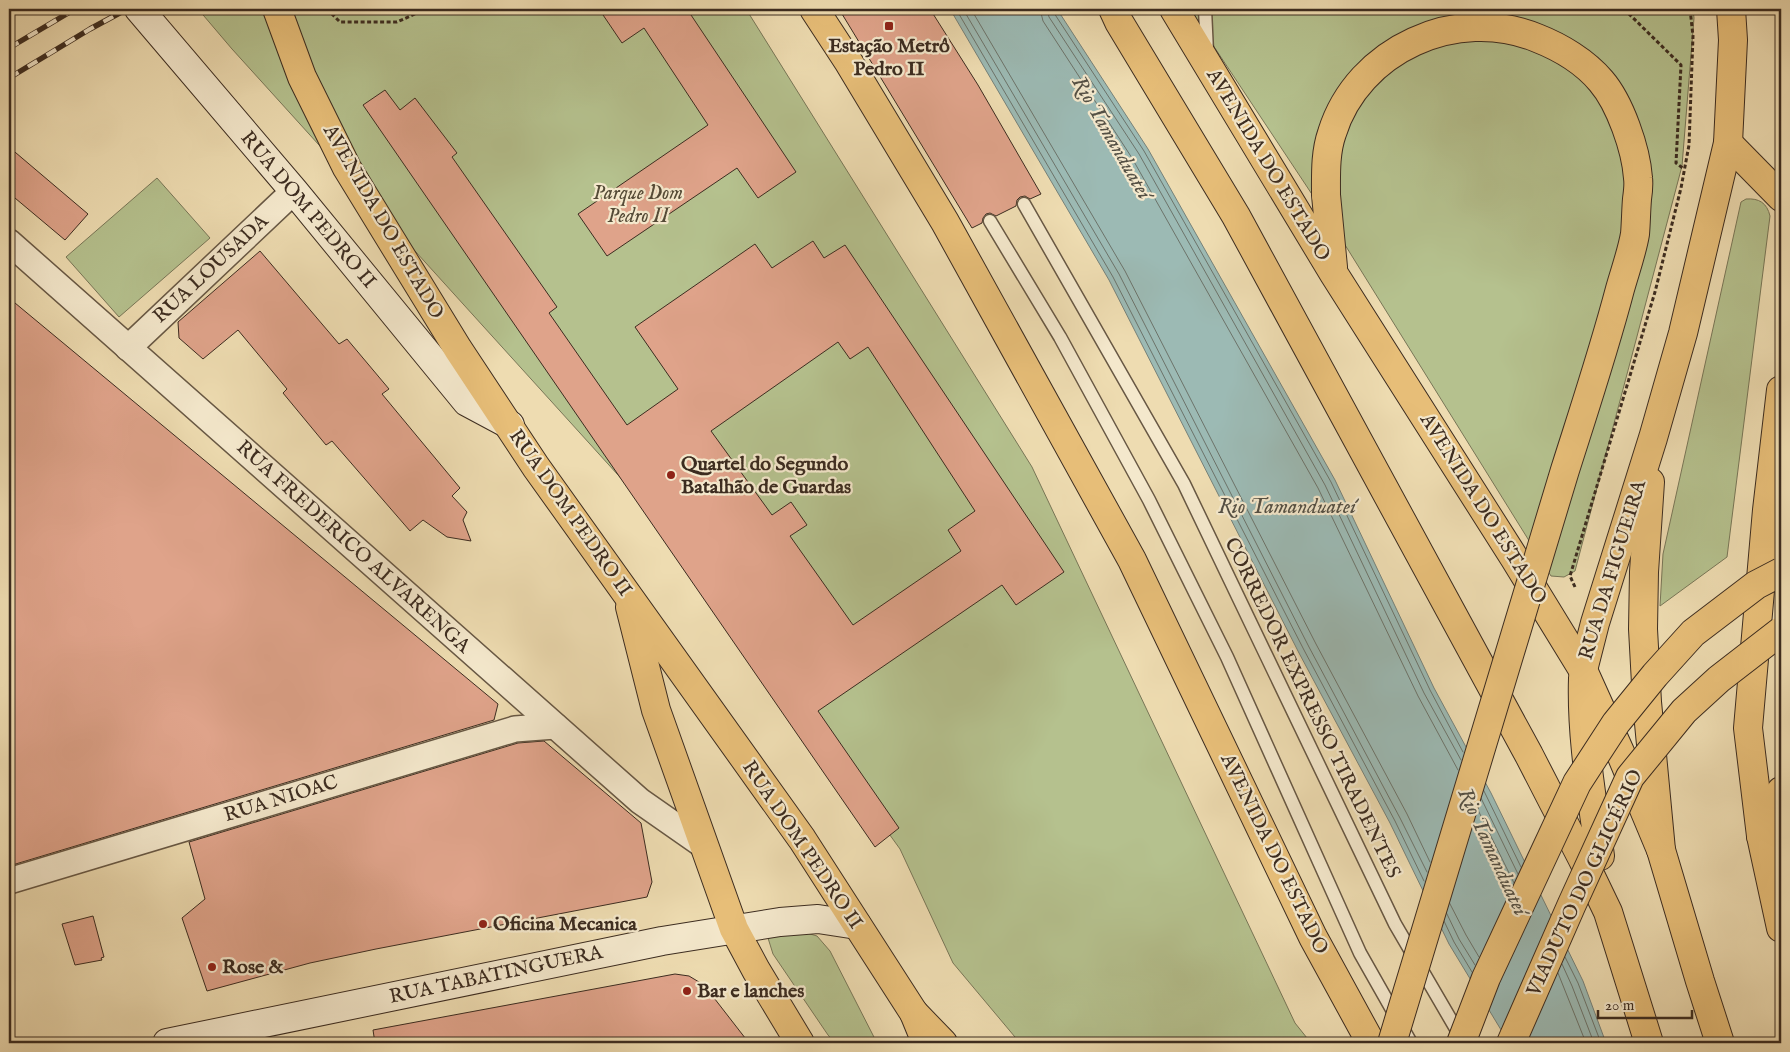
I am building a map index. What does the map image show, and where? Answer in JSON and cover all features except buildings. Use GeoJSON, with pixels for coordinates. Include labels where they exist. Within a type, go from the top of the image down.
{"type":"FeatureCollection","features":[{"type":"Feature","properties":{"kind":"main road","name":"RUA DOM PEDRO II"},"geometry":{"type":"LineString","coordinates":[[139,9],[294,191],[467,402],[510,425],[536,467],[802,839],[914,1013]]}},
{"type":"Feature","properties":{"kind":"main road","name":"AVENIDA DO ESTADO"},"geometry":{"type":"LineString","coordinates":[[277,9],[302,78],[347,168],[458,349],[510,425]]}},
{"type":"Feature","properties":{"kind":"main road","name":"AVENIDA DO ESTADO"},"geometry":{"type":"LineString","coordinates":[[814,9],[848,60],[945,222],[1132,560],[1313,937],[1371,1043]]}},
{"type":"Feature","properties":{"kind":"main road"},"geometry":{"type":"LineString","coordinates":[[1113,9],[1240,225],[1529,755],[1584,860],[1608,912],[1649,1043]]}},
{"type":"Feature","properties":{"kind":"main road","name":"AVENIDA DO ESTADO"},"geometry":{"type":"LineString","coordinates":[[1174,9],[1334,274],[1516,559],[1583,670],[1661,850],[1720,1043]]}},
{"type":"Feature","properties":{"kind":"main road","name":"RUA DA FIGUEIRA"},"geometry":{"type":"LineString","coordinates":[[1608,912],[1584,745],[1583,670],[1595,623],[1653,438],[1682,333],[1728,143],[1733,40],[1731,9]]}},
{"type":"Feature","properties":{"kind":"main road"},"geometry":{"type":"LineString","coordinates":[[1334,274],[1326,196],[1326,162],[1330,136],[1338,116],[1355,88],[1376,66],[1404,46],[1430,34],[1462,27],[1502,28],[1534,36],[1559,48],[1581,62],[1601,81],[1614,100],[1632,142],[1639,179],[1634,235],[1612,318],[1508,653],[1392,1043]]}},
{"type":"Feature","properties":{"kind":"main road"},"geometry":{"type":"LineString","coordinates":[[1728,143],[1781,197]]}},
{"type":"Feature","properties":{"kind":"main road"},"geometry":{"type":"LineString","coordinates":[[1781,390],[1767,510],[1748,728],[1761,836],[1781,928]]}},
{"type":"Feature","properties":{"kind":"main road","name":"RUA DA FIGUEIRA"},"geometry":{"type":"LineString","coordinates":[[1653,438],[1644,572],[1644,630],[1647,702],[1661,850]]}},
{"type":"Feature","properties":{"kind":"main road"},"geometry":{"type":"LineString","coordinates":[[1462,1043],[1486,978],[1577,783],[1616,722],[1693,632],[1756,585],[1781,572]]}},
{"type":"Feature","properties":{"kind":"main road"},"geometry":{"type":"LineString","coordinates":[[627,593],[656,710],[734,930],[799,1042]]}},
{"type":"Feature","properties":{"kind":"main road","name":"VIADUTO DO GLICÉRIO"},"geometry":{"type":"LineString","coordinates":[[1511,1043],[1630,777],[1684,712],[1719,679],[1781,631]]}},
{"type":"Feature","properties":{"kind":"main road"},"geometry":{"type":"LineString","coordinates":[[1761,836],[1781,791]]}},
{"type":"Feature","properties":{"kind":"main road","name":"RUA TABATINGUERA"},"geometry":{"type":"LineString","coordinates":[[167,1043],[662,941],[818,919],[857,925]]}},
{"type":"Feature","properties":{"kind":"main road"},"geometry":{"type":"LineString","coordinates":[[914,1013],[926,1043]]}},
{"type":"Feature","properties":{"kind":"main road"},"geometry":{"type":"LineString","coordinates":[[914,1013],[943,1043]]}},
{"type":"Feature","properties":{"kind":"street","name":"RUA LOUSADA"},"geometry":{"type":"LineString","coordinates":[[128,348],[294,191]]}},
{"type":"Feature","properties":{"kind":"street","name":"RUA FREDERICO ALVARENGA"},"geometry":{"type":"LineString","coordinates":[[9,242],[640,801],[703,845]]}},
{"type":"Feature","properties":{"kind":"street","name":"RUA NIOAC"},"geometry":{"type":"LineString","coordinates":[[9,881],[515,729],[555,726]]}},
{"type":"Feature","properties":{"kind":"lane"},"geometry":{"type":"LineString","coordinates":[[1205,9],[1208,65]]}},
{"type":"Feature","properties":{"kind":"lane","name":"CORREDOR EXPRESSO TIRADENTES"},"geometry":{"type":"LineString","coordinates":[[1024,204],[1184,484],[1395,924],[1462,1043]]}},
{"type":"Feature","properties":{"kind":"lane"},"geometry":{"type":"LineString","coordinates":[[990,221],[1060,337],[1149,500],[1227,657],[1360,953],[1411,1043]]}},
{"type":"Feature","properties":{"kind":"path"},"geometry":{"type":"LineString","coordinates":[[327,9],[340,22],[397,22],[426,9]]}},
{"type":"Feature","properties":{"kind":"path"},"geometry":{"type":"LineString","coordinates":[[1624,9],[1681,65],[1676,162],[1684,169]]}},
{"type":"Feature","properties":{"kind":"green space","name":"Parque Dom Pedro II"},"geometry":{"type":"Polygon","coordinates":[[[198,9],[746,9],[1032,467],[1295,1023],[1311,1043],[1020,1043],[953,963],[900,849],[676,539],[232,49],[198,9]]]}},
{"type":"Feature","properties":{"kind":"green space"},"geometry":{"type":"Polygon","coordinates":[[[1189,9],[1693,9],[1694,18],[1682,166],[1575,571],[1564,577],[1551,576],[1337,232],[1189,9]]]}},
{"type":"Feature","properties":{"kind":"green space"},"geometry":{"type":"Polygon","coordinates":[[[157,178],[210,238],[119,317],[66,257],[157,178]]]}},
{"type":"Feature","properties":{"kind":"green space"},"geometry":{"type":"Polygon","coordinates":[[[1746,199],[1755,199],[1762,202],[1770,216],[1727,557],[1660,606],[1663,554],[1741,202],[1746,199]]]}},
{"type":"Feature","properties":{"kind":"green space"},"geometry":{"type":"Polygon","coordinates":[[[800,931],[817,936],[830,951],[877,1043],[835,1043],[828,1035],[773,954],[768,938],[800,931]]]}},
{"type":"Feature","properties":{"kind":"water","name":"Rio Tamanduateí"},"geometry":{"type":"Polygon","coordinates":[[[950,9],[1057,9],[1148,149],[1335,480],[1434,688],[1491,793],[1583,981],[1606,1043],[1509,1043],[1449,944],[1390,823],[1299,653],[1109,280],[950,9]]]}},
{"type":"Feature","properties":{"kind":"railway"},"geometry":{"type":"LineString","coordinates":[[9,48],[75,9]]}},
{"type":"Feature","properties":{"kind":"railway"},"geometry":{"type":"LineString","coordinates":[[9,78],[127,9]]}},
{"type":"Feature","properties":{"kind":"place","name":"Estação Metrô Pedro II"},"geometry":{"type":"Point","coordinates":[889,26]}},
{"type":"Feature","properties":{"kind":"place","name":"Quartel do Segundo Batalhão de Guardas"},"geometry":{"type":"Point","coordinates":[671,475]}},
{"type":"Feature","properties":{"kind":"place","name":"Oficina Mecanica"},"geometry":{"type":"Point","coordinates":[483,924]}},
{"type":"Feature","properties":{"kind":"place","name":"Rose &"},"geometry":{"type":"Point","coordinates":[212,967]}},
{"type":"Feature","properties":{"kind":"place","name":"Bar e lanches"},"geometry":{"type":"Point","coordinates":[687,991]}}]}
